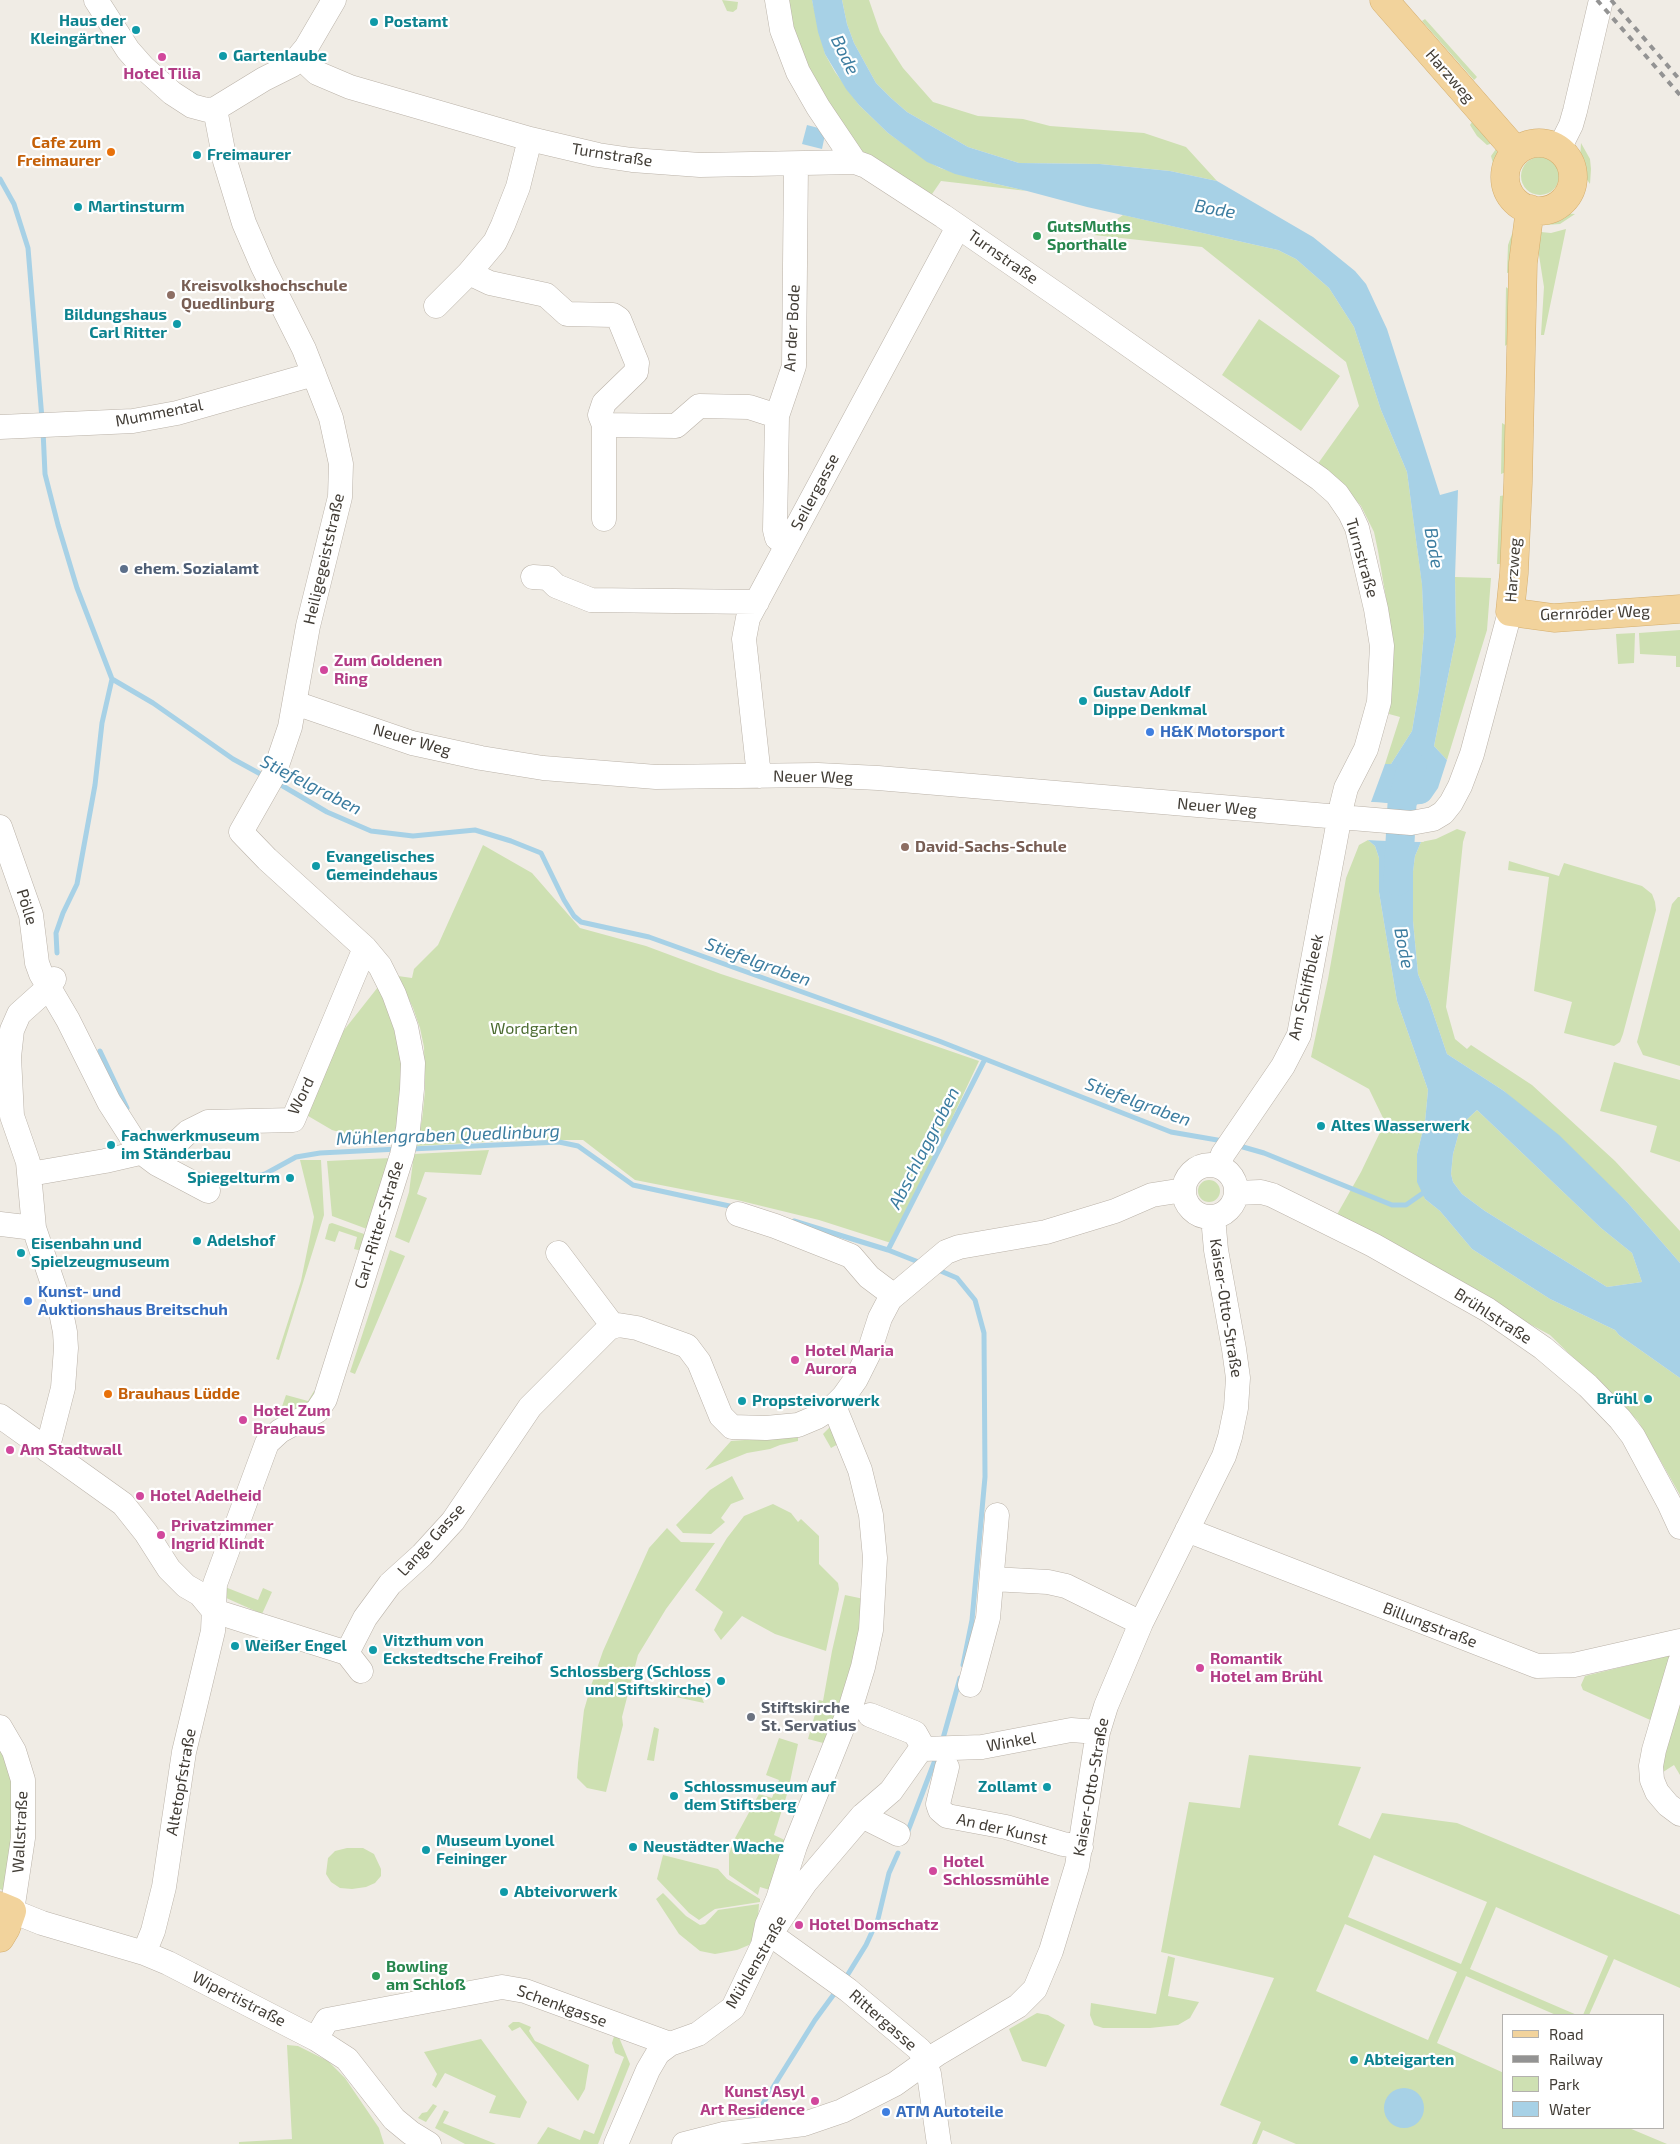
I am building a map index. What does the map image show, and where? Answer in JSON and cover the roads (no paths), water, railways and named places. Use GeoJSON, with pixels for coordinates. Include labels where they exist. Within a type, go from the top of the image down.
{"type":"FeatureCollection","features":[{"type":"Feature","properties":{"kind":"main road","name":"Harzweg"},"geometry":{"type":"LineString","coordinates":[[1384,0],[1516,151]]}},
{"type":"Feature","properties":{"kind":"main road"},"geometry":{"type":"LineString","coordinates":[[1537,143],[1549,144],[1559,149],[1568,158],[1573,182],[1562,202],[1554,207],[1540,211],[1530,209],[1514,200],[1506,184],[1507,166],[1516,151],[1526,145],[1537,143]]}},
{"type":"Feature","properties":{"kind":"main road","name":"Harzweg"},"geometry":{"type":"LineString","coordinates":[[1510,612],[1514,574],[1517,492],[1522,263],[1530,209]]}},
{"type":"Feature","properties":{"kind":"main road","name":"Gernröder Weg"},"geometry":{"type":"LineString","coordinates":[[1510,612],[1554,618],[1680,609]]}},
{"type":"Feature","properties":{"kind":"main road"},"geometry":{"type":"LineString","coordinates":[[0,1938],[6,1928],[6,1909]]}},
{"type":"Feature","properties":{"kind":"street"},"geometry":{"type":"LineString","coordinates":[[99,2],[128,50],[158,82],[192,106],[207,110],[215,109],[264,79],[292,65],[300,57],[334,0]]}},
{"type":"Feature","properties":{"kind":"street"},"geometry":{"type":"LineString","coordinates":[[777,0],[782,30],[798,72],[818,107],[855,162]]}},
{"type":"Feature","properties":{"kind":"street"},"geometry":{"type":"LineString","coordinates":[[1559,149],[1574,116],[1601,0]]}},
{"type":"Feature","properties":{"kind":"street","name":"Turnstraße"},"geometry":{"type":"LineString","coordinates":[[300,57],[317,73],[333,81],[530,139],[598,155],[641,161],[716,166],[855,162],[879,174],[958,227],[1320,479],[1337,494],[1350,513],[1361,542],[1380,628],[1382,667],[1379,702],[1372,733],[1364,756],[1346,788],[1339,818]]}},
{"type":"Feature","properties":{"kind":"street","name":"Heiligegeiststraße"},"geometry":{"type":"LineString","coordinates":[[215,109],[225,161],[244,223],[314,374],[336,434],[342,480],[337,512],[308,626],[290,727],[271,780],[241,832]]}},
{"type":"Feature","properties":{"kind":"street"},"geometry":{"type":"LineString","coordinates":[[436,306],[469,273],[495,242],[518,187],[530,139]]}},
{"type":"Feature","properties":{"kind":"street","name":"An der Bode"},"geometry":{"type":"LineString","coordinates":[[787,545],[777,538],[775,530],[777,416],[794,366],[796,164]]}},
{"type":"Feature","properties":{"kind":"street","name":"Seilergasse"},"geometry":{"type":"LineString","coordinates":[[759,776],[744,639],[748,618],[958,227]]}},
{"type":"Feature","properties":{"kind":"street"},"geometry":{"type":"LineString","coordinates":[[469,273],[490,283],[546,295],[567,314],[613,315],[619,319],[637,363],[636,372],[604,403],[600,415],[604,425],[604,519]]}},
{"type":"Feature","properties":{"kind":"street","name":"Mummental"},"geometry":{"type":"LineString","coordinates":[[0,427],[118,422],[151,418],[282,385],[314,374]]}},
{"type":"Feature","properties":{"kind":"street"},"geometry":{"type":"LineString","coordinates":[[604,425],[676,426],[699,406],[749,408],[777,416]]}},
{"type":"Feature","properties":{"kind":"street"},"geometry":{"type":"LineString","coordinates":[[533,577],[548,578],[556,586],[591,600],[757,602]]}},
{"type":"Feature","properties":{"kind":"street","name":"Harzweg"},"geometry":{"type":"LineString","coordinates":[[1339,818],[1416,823],[1433,819],[1443,813],[1454,798],[1472,754],[1510,612]]}},
{"type":"Feature","properties":{"kind":"street","name":"Neuer Weg"},"geometry":{"type":"LineString","coordinates":[[295,703],[412,743],[481,758],[543,768],[656,777],[818,775],[878,778],[1339,818]]}},
{"type":"Feature","properties":{"kind":"street","name":"Am Schiffbleek"},"geometry":{"type":"LineString","coordinates":[[1226,1152],[1282,1066],[1299,1034],[1339,818]]}},
{"type":"Feature","properties":{"kind":"street","name":"Pölle"},"geometry":{"type":"LineString","coordinates":[[0,827],[31,915],[37,963],[51,983]]}},
{"type":"Feature","properties":{"kind":"street","name":"Carl-Ritter-Straße"},"geometry":{"type":"LineString","coordinates":[[214,1611],[215,1584],[267,1443],[280,1431],[317,1411],[325,1399],[403,1147],[410,1116],[413,1063],[403,1016],[380,966],[365,948],[241,832]]}},
{"type":"Feature","properties":{"kind":"street","name":"Word"},"geometry":{"type":"LineString","coordinates":[[151,1150],[174,1145],[188,1132],[208,1122],[293,1120],[365,948]]}},
{"type":"Feature","properties":{"kind":"street"},"geometry":{"type":"LineString","coordinates":[[47,1450],[63,1388],[66,1348],[59,1302],[34,1228],[30,1174],[25,1151],[12,1116],[9,1092],[10,1047],[14,1023],[19,1014],[51,983],[109,1102],[151,1150],[158,1164],[208,1191]]}},
{"type":"Feature","properties":{"kind":"street"},"geometry":{"type":"LineString","coordinates":[[30,1174],[105,1161],[151,1150]]}},
{"type":"Feature","properties":{"kind":"street"},"geometry":{"type":"LineString","coordinates":[[558,1253],[612,1326],[622,1325],[637,1328],[683,1344],[690,1349],[699,1362],[721,1416],[732,1427],[766,1428],[798,1425],[817,1418],[834,1406],[856,1379],[868,1355],[884,1310],[893,1295],[934,1261],[959,1247],[1046,1232],[1115,1211],[1152,1195],[1184,1190],[1187,1178],[1193,1171],[1226,1152],[1236,1193]]}},
{"type":"Feature","properties":{"kind":"street","name":"Kaiser-Otto-Straße"},"geometry":{"type":"LineString","coordinates":[[1184,1190],[1187,1203],[1192,1211],[1204,1217],[1220,1215],[1229,1209],[1236,1193]]}},
{"type":"Feature","properties":{"kind":"street","name":"Brühlstraße"},"geometry":{"type":"LineString","coordinates":[[1236,1193],[1261,1192],[1272,1195],[1373,1245],[1488,1310],[1543,1348],[1588,1386],[1620,1419],[1633,1436],[1670,1503],[1680,1527]]}},
{"type":"Feature","properties":{"kind":"street"},"geometry":{"type":"LineString","coordinates":[[738,1214],[775,1226],[851,1256],[869,1277],[893,1295]]}},
{"type":"Feature","properties":{"kind":"street","name":"Kaiser-Otto-Straße"},"geometry":{"type":"LineString","coordinates":[[684,2144],[723,2134],[804,2124],[842,2112],[895,2084],[925,2062],[1018,2006],[1035,1989],[1043,1972],[1059,1925],[1081,1847],[1098,1732],[1106,1706],[1141,1623],[1227,1446],[1237,1394],[1234,1349],[1216,1252],[1213,1217]]}},
{"type":"Feature","properties":{"kind":"street"},"geometry":{"type":"LineString","coordinates":[[0,1224],[34,1228]]}},
{"type":"Feature","properties":{"kind":"street","name":"Lange Gasse"},"geometry":{"type":"LineString","coordinates":[[214,1611],[354,1662],[365,1618],[385,1591],[453,1521],[530,1407],[612,1326]]}},
{"type":"Feature","properties":{"kind":"street"},"geometry":{"type":"LineString","coordinates":[[766,1939],[767,1925],[778,1899],[795,1846],[851,1706],[863,1667],[871,1630],[875,1558],[870,1509],[860,1470],[834,1406]]}},
{"type":"Feature","properties":{"kind":"street"},"geometry":{"type":"LineString","coordinates":[[0,1416],[123,1504],[134,1516],[170,1569],[186,1586],[200,1594],[214,1611]]}},
{"type":"Feature","properties":{"kind":"street"},"geometry":{"type":"LineString","coordinates":[[970,1685],[986,1623],[992,1579],[997,1515]]}},
{"type":"Feature","properties":{"kind":"street","name":"Billungstraße"},"geometry":{"type":"LineString","coordinates":[[1187,1530],[1537,1666],[1574,1665],[1680,1648]]}},
{"type":"Feature","properties":{"kind":"street"},"geometry":{"type":"LineString","coordinates":[[992,1579],[1048,1582],[1066,1586],[1141,1623]]}},
{"type":"Feature","properties":{"kind":"street","name":"Altetopfstraße"},"geometry":{"type":"LineString","coordinates":[[144,1953],[153,1931],[164,1887],[184,1752],[213,1631],[214,1611]]}},
{"type":"Feature","properties":{"kind":"street"},"geometry":{"type":"LineString","coordinates":[[1680,1648],[1651,1766],[1652,1780],[1657,1792],[1664,1801],[1680,1814]]}},
{"type":"Feature","properties":{"kind":"street"},"geometry":{"type":"LineString","coordinates":[[870,1715],[915,1733],[937,1753]]}},
{"type":"Feature","properties":{"kind":"street","name":"Wallstraße"},"geometry":{"type":"LineString","coordinates":[[0,1728],[14,1752],[23,1780],[23,1838],[6,1909]]}},
{"type":"Feature","properties":{"kind":"street","name":"Winkel"},"geometry":{"type":"LineString","coordinates":[[937,1753],[982,1747],[1071,1730],[1098,1732]]}},
{"type":"Feature","properties":{"kind":"street","name":"Mühlenstraße"},"geometry":{"type":"LineString","coordinates":[[616,2144],[652,2063],[661,2050],[670,2044],[698,2034],[733,2008],[766,1939],[816,1867],[862,1816],[891,1792],[918,1754],[937,1753]]}},
{"type":"Feature","properties":{"kind":"street","name":"An der Kunst"},"geometry":{"type":"LineString","coordinates":[[937,1753],[938,1804],[940,1810],[947,1816],[1006,1827],[1063,1844],[1081,1847]]}},
{"type":"Feature","properties":{"kind":"street"},"geometry":{"type":"LineString","coordinates":[[862,1816],[898,1834]]}},
{"type":"Feature","properties":{"kind":"street","name":"Wipertistraße"},"geometry":{"type":"LineString","coordinates":[[6,1909],[42,1924],[144,1953],[170,1964],[316,2039],[347,2059],[394,2119],[410,2133],[429,2144]]}},
{"type":"Feature","properties":{"kind":"street","name":"Rittergasse"},"geometry":{"type":"LineString","coordinates":[[766,1939],[843,1986],[915,2044],[925,2062],[930,2082],[939,2144]]}},
{"type":"Feature","properties":{"kind":"street","name":"Schenkgasse"},"geometry":{"type":"LineString","coordinates":[[316,2039],[327,2020],[502,1987],[526,1991],[670,2044]]}},
{"type":"Feature","properties":{"kind":"water"},"geometry":{"type":"Polygon","coordinates":[[[812,0],[842,0],[847,24],[854,43],[876,83],[907,112],[968,147],[1019,163],[1100,164],[1170,171],[1217,181],[1313,237],[1355,271],[1366,284],[1387,329],[1440,495],[1458,490],[1455,577],[1456,637],[1434,746],[1447,760],[1438,788],[1429,801],[1423,804],[1410,805],[1371,802],[1385,764],[1391,764],[1412,731],[1419,689],[1424,632],[1422,585],[1407,472],[1381,410],[1354,327],[1329,288],[1296,259],[1278,250],[1087,207],[955,174],[927,162],[888,133],[859,105],[846,89],[825,54],[818,32],[812,0]]]}},
{"type":"Feature","properties":{"kind":"water"},"geometry":{"type":"Polygon","coordinates":[[[807,125],[826,130],[822,149],[802,144],[807,125]]]}},
{"type":"Feature","properties":{"kind":"water"},"geometry":{"type":"Polygon","coordinates":[[[1368,840],[1421,842],[1415,856],[1413,871],[1413,921],[1418,974],[1447,1054],[1504,1091],[1559,1135],[1627,1202],[1680,1263],[1680,1378],[1619,1335],[1615,1330],[1550,1299],[1472,1249],[1440,1211],[1425,1199],[1417,1182],[1417,1154],[1425,1122],[1428,1090],[1397,1001],[1379,892],[1379,858],[1375,846],[1368,840]],[[1477,1110],[1461,1125],[1453,1154],[1451,1174],[1453,1182],[1462,1194],[1485,1211],[1607,1287],[1642,1282],[1632,1253],[1601,1228],[1477,1110]]]}},
{"type":"Feature","properties":{"kind":"water"},"geometry":{"type":"Polygon","coordinates":[[[1408,2088],[1415,2091],[1421,2097],[1424,2108],[1423,2116],[1415,2125],[1408,2128],[1400,2128],[1393,2125],[1385,2116],[1384,2104],[1387,2097],[1396,2089],[1408,2088]]]}},
{"type":"Feature","properties":{"kind":"waterway","name":"Mühlengraben Quedlinburg"},"geometry":{"type":"LineString","coordinates":[[0,179],[14,204],[28,248],[42,419]]}},
{"type":"Feature","properties":{"kind":"waterway","name":"Mühlengraben Quedlinburg"},"geometry":{"type":"LineString","coordinates":[[43,430],[45,474],[58,525],[77,588],[112,679],[102,723],[95,785],[77,884],[56,933],[57,953]]}},
{"type":"Feature","properties":{"kind":"waterway","name":"Stiefelgraben"},"geometry":{"type":"LineString","coordinates":[[112,679],[153,703],[233,759],[266,777]]}},
{"type":"Feature","properties":{"kind":"waterway","name":"Bode"},"geometry":{"type":"LineString","coordinates":[[1398,881],[1402,804],[1412,766]]}},
{"type":"Feature","properties":{"kind":"waterway","name":"Stiefelgraben"},"geometry":{"type":"LineString","coordinates":[[276,782],[327,812],[371,831],[413,836],[475,830],[511,841],[541,853],[564,900],[574,916],[581,922],[649,937],[939,1041],[1171,1132],[1223,1141]]}},
{"type":"Feature","properties":{"kind":"waterway","name":"Mühlengraben Quedlinburg"},"geometry":{"type":"LineString","coordinates":[[100,1051],[127,1108]]}},
{"type":"Feature","properties":{"kind":"waterway","name":"Abschlaggraben"},"geometry":{"type":"LineString","coordinates":[[888,1250],[985,1059]]}},
{"type":"Feature","properties":{"kind":"waterway","name":"Mühlengraben Quedlinburg"},"geometry":{"type":"LineString","coordinates":[[411,1149],[559,1142],[578,1146],[633,1185],[734,1207]]}},
{"type":"Feature","properties":{"kind":"waterway","name":"Stiefelgraben"},"geometry":{"type":"LineString","coordinates":[[1236,1145],[1264,1153],[1392,1205],[1406,1205],[1426,1191]]}},
{"type":"Feature","properties":{"kind":"waterway","name":"Mühlengraben Quedlinburg"},"geometry":{"type":"LineString","coordinates":[[207,1179],[222,1183],[265,1174],[296,1157],[320,1153],[398,1149]]}},
{"type":"Feature","properties":{"kind":"waterway","name":"Mühlengraben Quedlinburg"},"geometry":{"type":"LineString","coordinates":[[794,1221],[888,1250],[921,1263]]}},
{"type":"Feature","properties":{"kind":"waterway","name":"Mühlengraben Quedlinburg"},"geometry":{"type":"LineString","coordinates":[[936,1269],[957,1278],[975,1300],[984,1333],[985,1477],[972,1620],[963,1665]]}},
{"type":"Feature","properties":{"kind":"waterway","name":"Mühlengraben Quedlinburg"},"geometry":{"type":"LineString","coordinates":[[942,1742],[960,1678]]}},
{"type":"Feature","properties":{"kind":"waterway","name":"Mühlengraben Quedlinburg"},"geometry":{"type":"LineString","coordinates":[[906,1836],[937,1755]]}},
{"type":"Feature","properties":{"kind":"waterway","name":"Mühlengraben Quedlinburg"},"geometry":{"type":"LineString","coordinates":[[845,1979],[866,1945],[878,1919],[889,1873],[898,1853]]}},
{"type":"Feature","properties":{"kind":"waterway","name":"Mühlengraben Quedlinburg"},"geometry":{"type":"LineString","coordinates":[[746,2123],[757,2113],[815,2020],[837,1990]]}},
{"type":"Feature","properties":{"kind":"railway"},"geometry":{"type":"LineString","coordinates":[[1597,0],[1680,95]]}},
{"type":"Feature","properties":{"kind":"railway"},"geometry":{"type":"LineString","coordinates":[[1611,0],[1680,80]]}},
{"type":"Feature","properties":{"kind":"place","name":"Postamt"},"geometry":{"type":"Point","coordinates":[374,22]}},
{"type":"Feature","properties":{"kind":"place","name":"Haus der Kleingärtner"},"geometry":{"type":"Point","coordinates":[136,30]}},
{"type":"Feature","properties":{"kind":"place","name":"Gartenlaube"},"geometry":{"type":"Point","coordinates":[223,56]}},
{"type":"Feature","properties":{"kind":"place","name":"Hotel Tilia"},"geometry":{"type":"Point","coordinates":[162,57]}},
{"type":"Feature","properties":{"kind":"place","name":"Cafe zum Freimaurer"},"geometry":{"type":"Point","coordinates":[111,152]}},
{"type":"Feature","properties":{"kind":"place","name":"Freimaurer"},"geometry":{"type":"Point","coordinates":[197,155]}},
{"type":"Feature","properties":{"kind":"place","name":"Martinsturm"},"geometry":{"type":"Point","coordinates":[78,207]}},
{"type":"Feature","properties":{"kind":"place","name":"GutsMuths Sporthalle"},"geometry":{"type":"Point","coordinates":[1037,236]}},
{"type":"Feature","properties":{"kind":"place","name":"Kreisvolkshochschule Quedlinburg"},"geometry":{"type":"Point","coordinates":[171,295]}},
{"type":"Feature","properties":{"kind":"place","name":"Bildungshaus Carl Ritter"},"geometry":{"type":"Point","coordinates":[177,324]}},
{"type":"Feature","properties":{"kind":"place","name":"ehem. Sozialamt"},"geometry":{"type":"Point","coordinates":[124,569]}},
{"type":"Feature","properties":{"kind":"place","name":"Zum Goldenen Ring"},"geometry":{"type":"Point","coordinates":[324,670]}},
{"type":"Feature","properties":{"kind":"place","name":"Gustav Adolf Dippe Denkmal"},"geometry":{"type":"Point","coordinates":[1083,701]}},
{"type":"Feature","properties":{"kind":"place","name":"H&K Motorsport"},"geometry":{"type":"Point","coordinates":[1150,732]}},
{"type":"Feature","properties":{"kind":"place","name":"David-Sachs-Schule"},"geometry":{"type":"Point","coordinates":[905,847]}},
{"type":"Feature","properties":{"kind":"place","name":"Evangelisches Gemeindehaus"},"geometry":{"type":"Point","coordinates":[316,866]}},
{"type":"Feature","properties":{"kind":"place","name":"Altes Wasserwerk"},"geometry":{"type":"Point","coordinates":[1321,1126]}},
{"type":"Feature","properties":{"kind":"place","name":"Fachwerkmuseum im Ständerbau"},"geometry":{"type":"Point","coordinates":[111,1145]}},
{"type":"Feature","properties":{"kind":"place","name":"Spiegelturm"},"geometry":{"type":"Point","coordinates":[290,1178]}},
{"type":"Feature","properties":{"kind":"place","name":"Adelshof"},"geometry":{"type":"Point","coordinates":[197,1241]}},
{"type":"Feature","properties":{"kind":"place","name":"Eisenbahn und Spielzeugmuseum"},"geometry":{"type":"Point","coordinates":[21,1253]}},
{"type":"Feature","properties":{"kind":"place","name":"Kunst- und Auktionshaus Breitschuh"},"geometry":{"type":"Point","coordinates":[28,1301]}},
{"type":"Feature","properties":{"kind":"place","name":"Hotel Maria Aurora"},"geometry":{"type":"Point","coordinates":[795,1360]}},
{"type":"Feature","properties":{"kind":"place","name":"Brauhaus Lüdde"},"geometry":{"type":"Point","coordinates":[108,1394]}},
{"type":"Feature","properties":{"kind":"place","name":"Brühl"},"geometry":{"type":"Point","coordinates":[1648,1399]}},
{"type":"Feature","properties":{"kind":"place","name":"Propsteivorwerk"},"geometry":{"type":"Point","coordinates":[742,1401]}},
{"type":"Feature","properties":{"kind":"place","name":"Hotel Zum Brauhaus"},"geometry":{"type":"Point","coordinates":[243,1420]}},
{"type":"Feature","properties":{"kind":"place","name":"Am Stadtwall"},"geometry":{"type":"Point","coordinates":[10,1450]}},
{"type":"Feature","properties":{"kind":"place","name":"Hotel Adelheid"},"geometry":{"type":"Point","coordinates":[140,1496]}},
{"type":"Feature","properties":{"kind":"place","name":"Privatzimmer Ingrid Klindt"},"geometry":{"type":"Point","coordinates":[161,1535]}},
{"type":"Feature","properties":{"kind":"place","name":"Weißer Engel"},"geometry":{"type":"Point","coordinates":[235,1646]}},
{"type":"Feature","properties":{"kind":"place","name":"Vitzthum von Eckstedtsche Freihof"},"geometry":{"type":"Point","coordinates":[373,1650]}},
{"type":"Feature","properties":{"kind":"place","name":"Romantik Hotel am Brühl"},"geometry":{"type":"Point","coordinates":[1200,1668]}},
{"type":"Feature","properties":{"kind":"place","name":"Schlossberg (Schloss und Stiftskirche)"},"geometry":{"type":"Point","coordinates":[721,1681]}},
{"type":"Feature","properties":{"kind":"place","name":"Stiftskirche St. Servatius"},"geometry":{"type":"Point","coordinates":[751,1717]}},
{"type":"Feature","properties":{"kind":"place","name":"Zollamt"},"geometry":{"type":"Point","coordinates":[1047,1787]}},
{"type":"Feature","properties":{"kind":"place","name":"Schlossmuseum auf dem Stiftsberg"},"geometry":{"type":"Point","coordinates":[674,1796]}},
{"type":"Feature","properties":{"kind":"place","name":"Neustädter Wache"},"geometry":{"type":"Point","coordinates":[633,1847]}},
{"type":"Feature","properties":{"kind":"place","name":"Museum Lyonel Feininger"},"geometry":{"type":"Point","coordinates":[426,1850]}},
{"type":"Feature","properties":{"kind":"place","name":"Hotel Schlossmühle"},"geometry":{"type":"Point","coordinates":[933,1871]}},
{"type":"Feature","properties":{"kind":"place","name":"Abteivorwerk"},"geometry":{"type":"Point","coordinates":[504,1892]}},
{"type":"Feature","properties":{"kind":"place","name":"Hotel Domschatz"},"geometry":{"type":"Point","coordinates":[799,1925]}},
{"type":"Feature","properties":{"kind":"place","name":"Bowling am Schloß"},"geometry":{"type":"Point","coordinates":[376,1976]}},
{"type":"Feature","properties":{"kind":"place","name":"Abteigarten"},"geometry":{"type":"Point","coordinates":[1354,2060]}},
{"type":"Feature","properties":{"kind":"place","name":"Kunst Asyl Art Residence"},"geometry":{"type":"Point","coordinates":[815,2101]}},
{"type":"Feature","properties":{"kind":"place","name":"ATM Autoteile"},"geometry":{"type":"Point","coordinates":[886,2112]}},
{"type":"Feature","properties":{"kind":"park label","name":"Wordgarten"},"geometry":{"type":"Point","coordinates":[534,1029]}}]}
